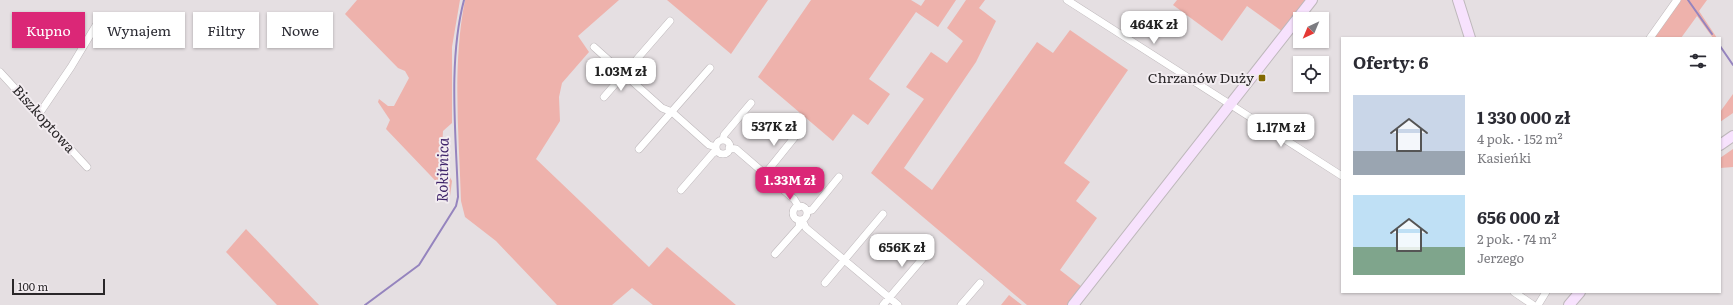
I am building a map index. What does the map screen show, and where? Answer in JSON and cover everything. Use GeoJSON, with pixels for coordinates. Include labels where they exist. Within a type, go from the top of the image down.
{"type":"FeatureCollection","features":[{"type":"Feature","properties":{"kind":"street"},"geometry":{"type":"LineString","coordinates":[[1067,0],[1341,175]]}},
{"type":"Feature","properties":{"kind":"street"},"geometry":{"type":"LineString","coordinates":[[1073,305],[1312,0]]}},
{"type":"Feature","properties":{"kind":"street"},"geometry":{"type":"LineString","coordinates":[[1458,0],[1470,37]]}},
{"type":"Feature","properties":{"kind":"street"},"geometry":{"type":"LineString","coordinates":[[1651,37],[1677,0]]}},
{"type":"Feature","properties":{"kind":"street"},"geometry":{"type":"LineString","coordinates":[[604,97],[670,20]]}},
{"type":"Feature","properties":{"kind":"street"},"geometry":{"type":"LineString","coordinates":[[39,114],[71,67],[93,30]]}},
{"type":"Feature","properties":{"kind":"street"},"geometry":{"type":"LineString","coordinates":[[594,48],[662,108],[672,112],[709,145],[716,149],[718,153],[725,154],[730,148]]}},
{"type":"Feature","properties":{"kind":"street"},"geometry":{"type":"LineString","coordinates":[[639,149],[710,68]]}},
{"type":"Feature","properties":{"kind":"street","name":"Biszkoptowa"},"geometry":{"type":"LineString","coordinates":[[0,72],[87,167]]}},
{"type":"Feature","properties":{"kind":"street"},"geometry":{"type":"LineString","coordinates":[[681,190],[713,153],[719,142],[723,140],[724,135],[751,103]]}},
{"type":"Feature","properties":{"kind":"street"},"geometry":{"type":"LineString","coordinates":[[765,174],[798,133]]}},
{"type":"Feature","properties":{"kind":"street"},"geometry":{"type":"LineString","coordinates":[[1721,144],[1733,136]]}},
{"type":"Feature","properties":{"kind":"street"},"geometry":{"type":"LineString","coordinates":[[723,140],[727,142],[730,148]]}},
{"type":"Feature","properties":{"kind":"street"},"geometry":{"type":"LineString","coordinates":[[730,148],[736,149],[794,199],[799,207],[802,207],[807,211]]}},
{"type":"Feature","properties":{"kind":"street"},"geometry":{"type":"LineString","coordinates":[[807,211],[812,210],[840,178]]}},
{"type":"Feature","properties":{"kind":"street"},"geometry":{"type":"LineString","coordinates":[[799,207],[795,210],[794,217],[801,220],[806,228],[898,305]]}},
{"type":"Feature","properties":{"kind":"street"},"geometry":{"type":"LineString","coordinates":[[775,254],[799,227],[801,220],[806,216],[807,211]]}},
{"type":"Feature","properties":{"kind":"street"},"geometry":{"type":"LineString","coordinates":[[826,283],[883,214]]}},
{"type":"Feature","properties":{"kind":"street"},"geometry":{"type":"LineString","coordinates":[[883,305],[929,251]]}},
{"type":"Feature","properties":{"kind":"street"},"geometry":{"type":"LineString","coordinates":[[961,305],[980,283]]}},
{"type":"Feature","properties":{"kind":"street"},"geometry":{"type":"LineString","coordinates":[[1515,293],[1533,305]]}},
{"type":"Feature","properties":{"kind":"street"},"geometry":{"type":"LineString","coordinates":[[1538,305],[1545,293]]}},
{"type":"Feature","properties":{"kind":"street"},"geometry":{"type":"LineString","coordinates":[[1561,305],[1570,293]]}},
{"type":"Feature","properties":{"kind":"street"},"geometry":{"type":"LineString","coordinates":[[1569,305],[1579,293]]}},
{"type":"Feature","properties":{"kind":"shaded area"},"geometry":{"type":"Polygon","coordinates":[[[357,0],[460,0],[452,47],[452,123],[443,131],[442,147],[438,156],[452,181],[450,196],[386,129],[390,120],[378,102],[379,99],[388,106],[394,106],[409,78],[405,71],[398,68],[345,14],[357,0]]]}},
{"type":"Feature","properties":{"kind":"shaded area"},"geometry":{"type":"Polygon","coordinates":[[[465,0],[619,0],[578,36],[589,52],[562,83],[559,97],[560,121],[536,159],[649,267],[667,247],[736,305],[653,305],[632,288],[612,305],[557,305],[496,241],[465,217],[461,201],[457,75],[461,25],[465,0]]]}},
{"type":"Feature","properties":{"kind":"shaded area"},"geometry":{"type":"Polygon","coordinates":[[[667,0],[768,0],[731,54],[667,0]]]}},
{"type":"Feature","properties":{"kind":"shaded area"},"geometry":{"type":"Polygon","coordinates":[[[811,0],[911,0],[921,6],[925,0],[956,0],[938,27],[916,12],[869,79],[890,94],[868,125],[853,114],[833,141],[758,77],[811,0]]]}},
{"type":"Feature","properties":{"kind":"shaded area"},"geometry":{"type":"Polygon","coordinates":[[[966,0],[985,0],[979,8],[996,21],[976,62],[904,168],[932,190],[1037,42],[1053,53],[1070,30],[1128,70],[1064,163],[1090,182],[1076,201],[1097,218],[1060,270],[1082,287],[1073,305],[1027,305],[871,173],[924,99],[906,87],[931,52],[947,63],[963,41],[947,28],[966,0]]]}},
{"type":"Feature","properties":{"kind":"shaded area"},"geometry":{"type":"Polygon","coordinates":[[[1177,0],[1307,0],[1298,12],[1293,12],[1293,19],[1283,32],[1247,6],[1222,41],[1173,5],[1177,0]]]}},
{"type":"Feature","properties":{"kind":"shaded area"},"geometry":{"type":"Polygon","coordinates":[[[1678,0],[1707,0],[1699,11],[1716,37],[1712,37],[1697,16],[1682,37],[1653,37],[1678,0]]]}},
{"type":"Feature","properties":{"kind":"shaded area"},"geometry":{"type":"Polygon","coordinates":[[[1733,94],[1733,113],[1721,121],[1721,111],[1733,94]]]}},
{"type":"Feature","properties":{"kind":"shaded area"},"geometry":{"type":"Polygon","coordinates":[[[1733,149],[1733,167],[1721,168],[1721,157],[1733,149]]]}},
{"type":"Feature","properties":{"kind":"shaded area"},"geometry":{"type":"Polygon","coordinates":[[[246,229],[319,305],[277,305],[226,252],[246,229]]]}},
{"type":"Feature","properties":{"kind":"shaded area"},"geometry":{"type":"Polygon","coordinates":[[[1009,295],[1022,305],[1001,305],[1009,295]]]}},
{"type":"Feature","properties":{"kind":"waterway","name":"Rokitnica"},"geometry":{"type":"LineString","coordinates":[[365,305],[419,265],[456,206],[458,197],[454,98],[456,48],[464,0]]}},
{"type":"Feature","properties":{"kind":"waterway"},"geometry":{"type":"LineString","coordinates":[[1688,0],[1712,34]]}},
{"type":"Feature","properties":{"kind":"waterway"},"geometry":{"type":"LineString","coordinates":[[1721,47],[1733,65]]}},
{"type":"Feature","properties":{"kind":"place","name":"Chrzanów Duży"},"geometry":{"type":"Point","coordinates":[1262,78]}}]}
